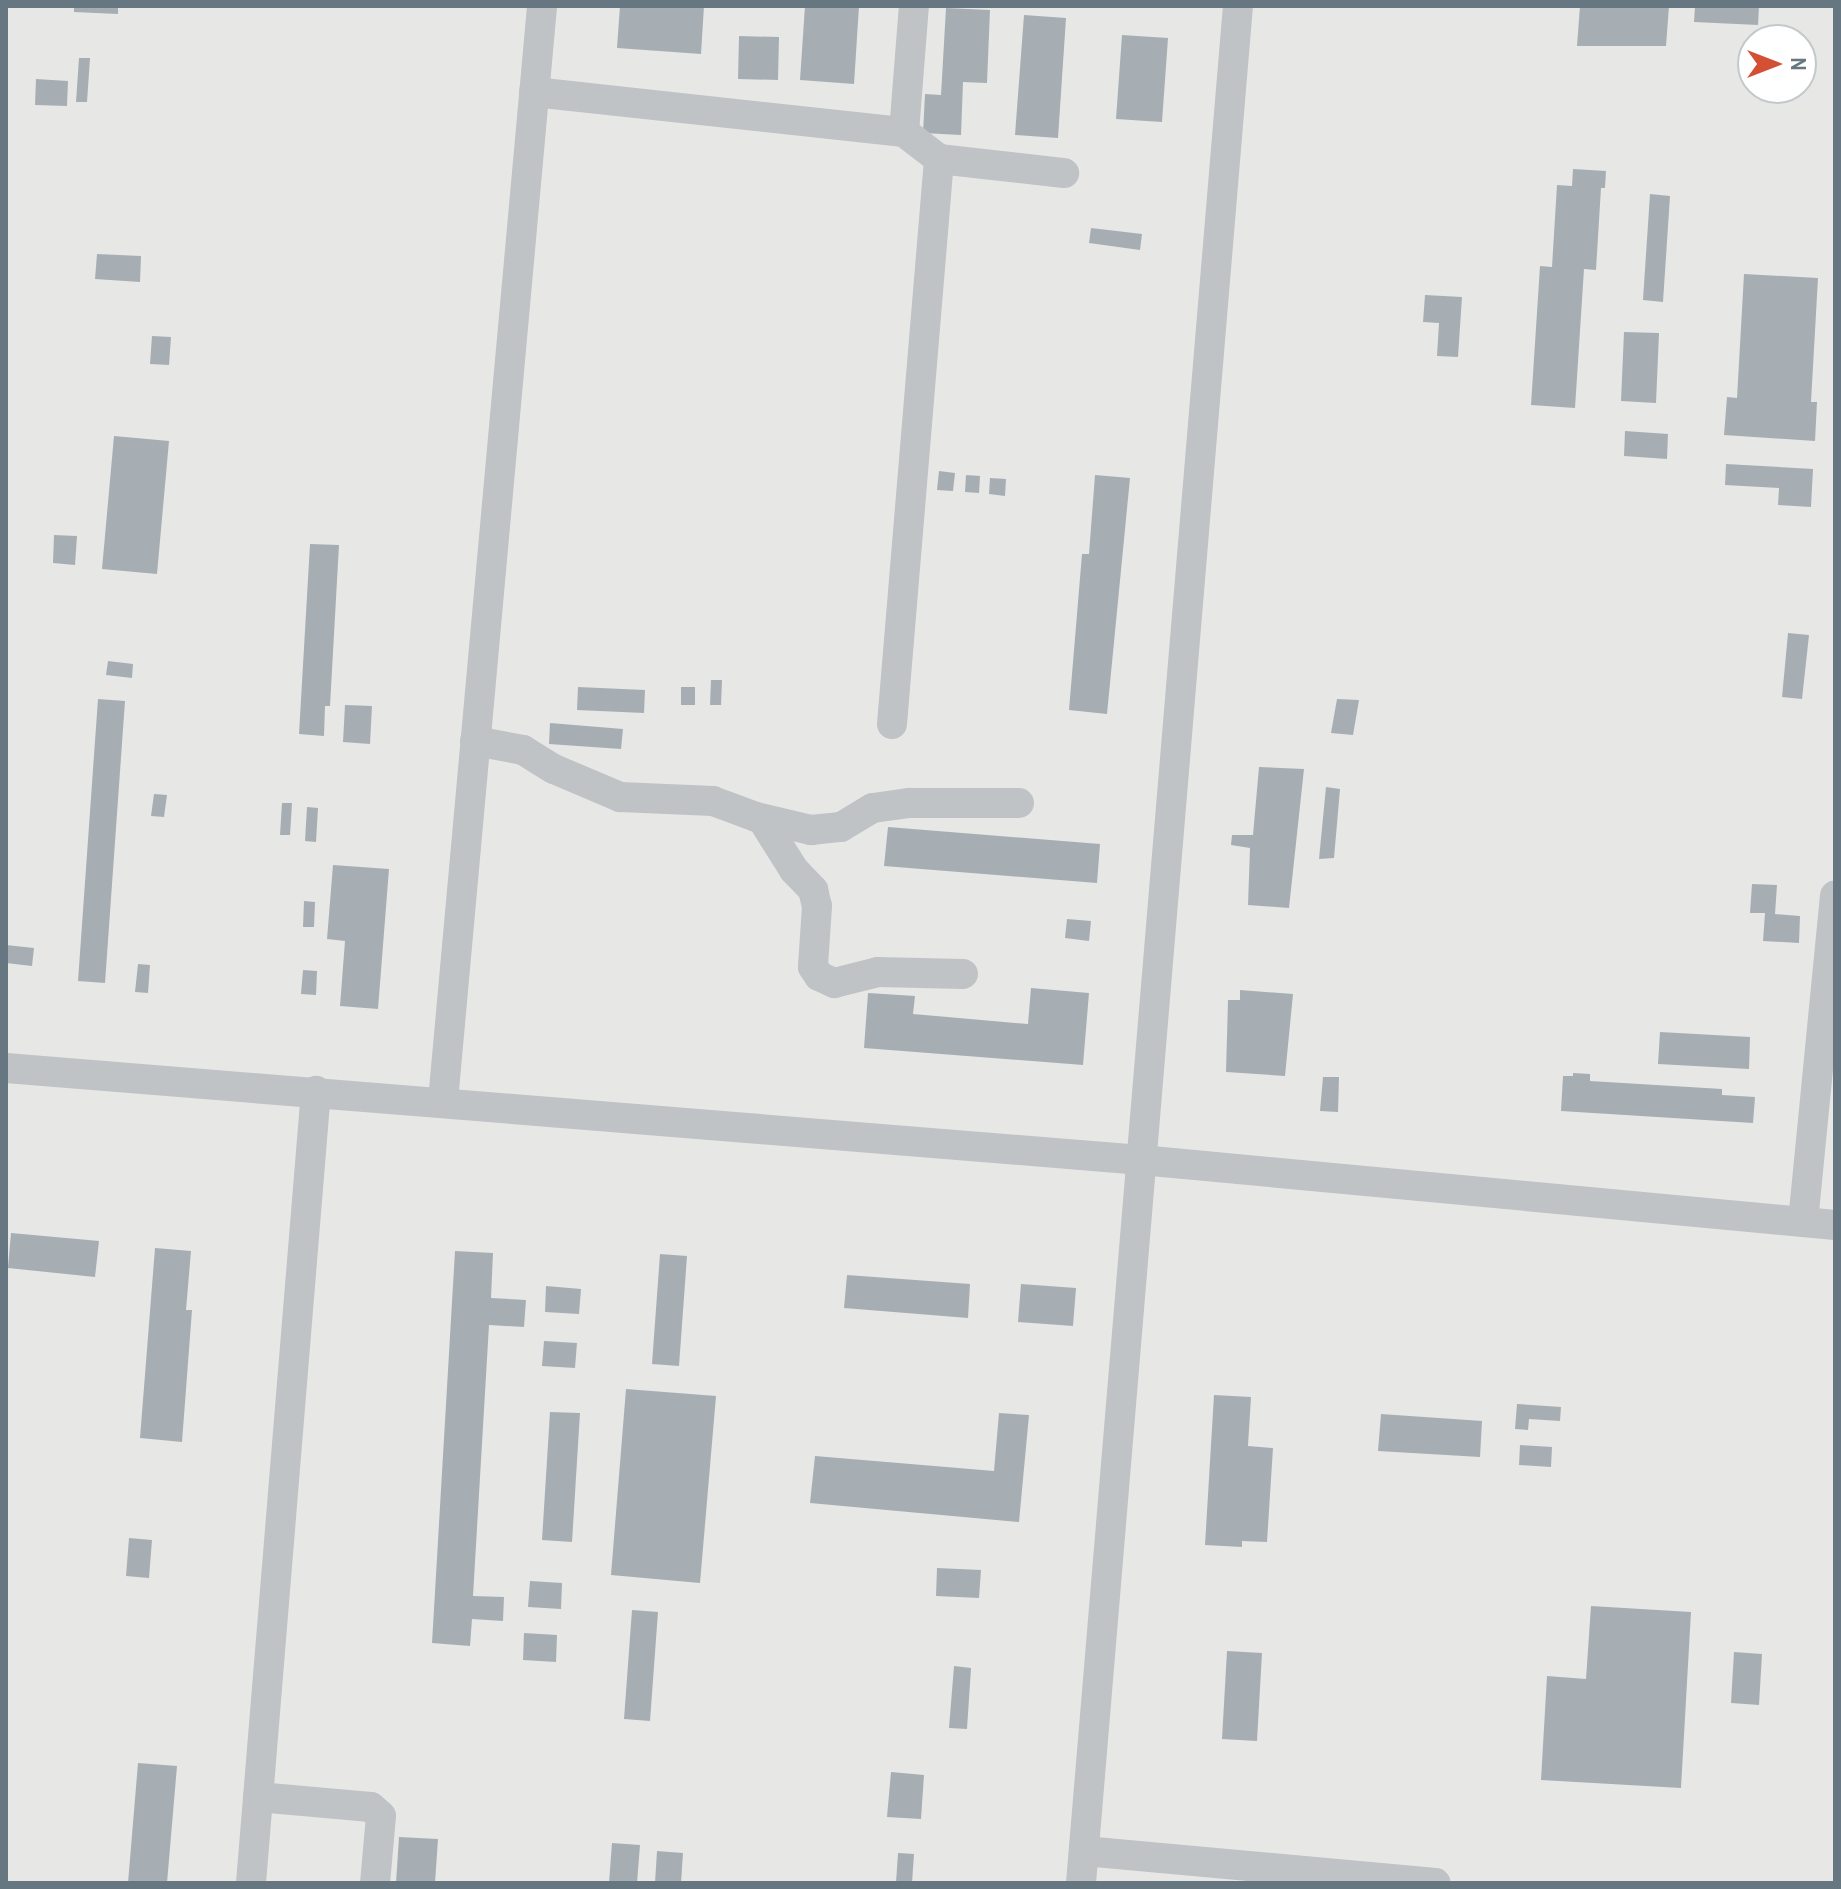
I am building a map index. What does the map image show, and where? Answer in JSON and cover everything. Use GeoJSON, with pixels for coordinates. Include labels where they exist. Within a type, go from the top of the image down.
{"type":"FeatureCollection","features":[{"type":"Feature","properties":{"kind":"lane"},"geometry":{"type":"LineString","coordinates":[[443,1101],[542,6]]}},
{"type":"Feature","properties":{"kind":"lane"},"geometry":{"type":"LineString","coordinates":[[904,132],[914,6]]}},
{"type":"Feature","properties":{"kind":"lane"},"geometry":{"type":"LineString","coordinates":[[1081,1883],[1238,6]]}},
{"type":"Feature","properties":{"kind":"lane"},"geometry":{"type":"LineString","coordinates":[[534,92],[904,132],[939,159],[1064,173]]}},
{"type":"Feature","properties":{"kind":"lane"},"geometry":{"type":"LineString","coordinates":[[892,724],[939,159]]}},
{"type":"Feature","properties":{"kind":"lane"},"geometry":{"type":"LineString","coordinates":[[475,741],[523,750],[554,769],[620,797],[713,801],[762,819],[811,830],[841,827],[873,808],[910,803],[1019,803]]}},
{"type":"Feature","properties":{"kind":"lane"},"geometry":{"type":"LineString","coordinates":[[762,819],[794,870],[813,890],[817,906],[813,967],[819,976],[834,983],[878,972],[963,974]]}},
{"type":"Feature","properties":{"kind":"lane"},"geometry":{"type":"LineString","coordinates":[[1803,1222],[1835,896]]}},
{"type":"Feature","properties":{"kind":"lane"},"geometry":{"type":"LineString","coordinates":[[6,1068],[443,1101],[1141,1160],[1835,1225]]}},
{"type":"Feature","properties":{"kind":"lane"},"geometry":{"type":"LineString","coordinates":[[251,1883],[316,1091]]}},
{"type":"Feature","properties":{"kind":"lane"},"geometry":{"type":"LineString","coordinates":[[258,1797],[371,1807],[381,1816],[375,1883]]}},
{"type":"Feature","properties":{"kind":"lane"},"geometry":{"type":"LineString","coordinates":[[1084,1851],[1436,1883]]}},
{"type":"Feature","properties":{"kind":"shaded area"},"geometry":{"type":"Polygon","coordinates":[[[6,6],[1835,6],[1835,1883],[6,1883],[6,6]]]}},
{"type":"Feature","properties":{"kind":"building"},"geometry":{"type":"Polygon","coordinates":[[[74,6],[118,6],[118,14],[74,12],[74,6]]]}},
{"type":"Feature","properties":{"kind":"building"},"geometry":{"type":"Polygon","coordinates":[[[620,6],[704,6],[701,54],[617,48],[620,6]]]}},
{"type":"Feature","properties":{"kind":"building"},"geometry":{"type":"Polygon","coordinates":[[[805,6],[859,6],[854,84],[800,80],[805,6]]]}},
{"type":"Feature","properties":{"kind":"building"},"geometry":{"type":"Polygon","coordinates":[[[1580,6],[1669,6],[1666,46],[1577,46],[1580,6]]]}},
{"type":"Feature","properties":{"kind":"building"},"geometry":{"type":"Polygon","coordinates":[[[1695,6],[1759,6],[1758,24],[1694,22],[1695,6]]]}},
{"type":"Feature","properties":{"kind":"building"},"geometry":{"type":"Polygon","coordinates":[[[946,8],[990,10],[987,83],[963,82],[961,135],[923,133],[925,94],[941,95],[946,8]]]}},
{"type":"Feature","properties":{"kind":"building"},"geometry":{"type":"Polygon","coordinates":[[[1024,15],[1066,18],[1058,138],[1015,135],[1024,15]]]}},
{"type":"Feature","properties":{"kind":"building"},"geometry":{"type":"Polygon","coordinates":[[[1122,35],[1168,38],[1162,122],[1116,119],[1122,35]]]}},
{"type":"Feature","properties":{"kind":"building"},"geometry":{"type":"Polygon","coordinates":[[[739,36],[779,37],[778,80],[738,79],[739,36]]]}},
{"type":"Feature","properties":{"kind":"building"},"geometry":{"type":"Polygon","coordinates":[[[79,58],[90,58],[87,102],[76,102],[79,58]]]}},
{"type":"Feature","properties":{"kind":"building"},"geometry":{"type":"Polygon","coordinates":[[[36,79],[68,81],[67,106],[35,105],[36,79]]]}},
{"type":"Feature","properties":{"kind":"building"},"geometry":{"type":"Polygon","coordinates":[[[1573,169],[1606,171],[1605,188],[1601,188],[1596,270],[1584,269],[1575,408],[1531,405],[1540,266],[1552,267],[1557,185],[1572,186],[1573,169]]]}},
{"type":"Feature","properties":{"kind":"building"},"geometry":{"type":"Polygon","coordinates":[[[1650,194],[1670,196],[1663,302],[1643,300],[1650,194]]]}},
{"type":"Feature","properties":{"kind":"building"},"geometry":{"type":"Polygon","coordinates":[[[1091,228],[1142,234],[1140,250],[1089,243],[1091,228]]]}},
{"type":"Feature","properties":{"kind":"building"},"geometry":{"type":"Polygon","coordinates":[[[97,254],[141,256],[140,282],[95,279],[97,254]]]}},
{"type":"Feature","properties":{"kind":"building"},"geometry":{"type":"Polygon","coordinates":[[[1744,274],[1818,278],[1811,402],[1817,402],[1815,441],[1724,435],[1727,397],[1737,398],[1744,274]]]}},
{"type":"Feature","properties":{"kind":"building"},"geometry":{"type":"Polygon","coordinates":[[[1425,295],[1462,297],[1458,357],[1437,356],[1439,323],[1423,322],[1425,295]]]}},
{"type":"Feature","properties":{"kind":"building"},"geometry":{"type":"Polygon","coordinates":[[[1624,332],[1659,333],[1656,403],[1621,401],[1624,332]]]}},
{"type":"Feature","properties":{"kind":"building"},"geometry":{"type":"Polygon","coordinates":[[[152,336],[171,337],[169,365],[150,364],[152,336]]]}},
{"type":"Feature","properties":{"kind":"building"},"geometry":{"type":"Polygon","coordinates":[[[1625,431],[1668,434],[1667,459],[1624,456],[1625,431]]]}},
{"type":"Feature","properties":{"kind":"building"},"geometry":{"type":"Polygon","coordinates":[[[114,436],[169,441],[157,574],[102,569],[114,436]]]}},
{"type":"Feature","properties":{"kind":"building"},"geometry":{"type":"Polygon","coordinates":[[[1726,464],[1813,469],[1811,507],[1778,505],[1779,488],[1725,485],[1726,464]]]}},
{"type":"Feature","properties":{"kind":"building"},"geometry":{"type":"Polygon","coordinates":[[[939,471],[955,473],[953,491],[937,490],[939,471]]]}},
{"type":"Feature","properties":{"kind":"building"},"geometry":{"type":"Polygon","coordinates":[[[966,475],[980,476],[979,493],[965,492],[966,475]]]}},
{"type":"Feature","properties":{"kind":"building"},"geometry":{"type":"Polygon","coordinates":[[[1095,475],[1130,478],[1107,714],[1069,710],[1082,554],[1089,554],[1095,475]]]}},
{"type":"Feature","properties":{"kind":"building"},"geometry":{"type":"Polygon","coordinates":[[[990,478],[1006,479],[1005,496],[989,494],[990,478]]]}},
{"type":"Feature","properties":{"kind":"building"},"geometry":{"type":"Polygon","coordinates":[[[54,535],[77,536],[75,565],[53,563],[54,535]]]}},
{"type":"Feature","properties":{"kind":"building"},"geometry":{"type":"Polygon","coordinates":[[[310,544],[339,545],[330,706],[325,706],[324,736],[299,734],[310,544]]]}},
{"type":"Feature","properties":{"kind":"building"},"geometry":{"type":"Polygon","coordinates":[[[1788,633],[1809,635],[1802,699],[1782,697],[1788,633]]]}},
{"type":"Feature","properties":{"kind":"building"},"geometry":{"type":"Polygon","coordinates":[[[108,661],[133,664],[132,678],[106,675],[108,661]]]}},
{"type":"Feature","properties":{"kind":"building"},"geometry":{"type":"Polygon","coordinates":[[[711,680],[722,680],[721,705],[710,705],[711,680]]]}},
{"type":"Feature","properties":{"kind":"building"},"geometry":{"type":"Polygon","coordinates":[[[578,687],[645,690],[644,713],[577,710],[578,687]]]}},
{"type":"Feature","properties":{"kind":"building"},"geometry":{"type":"Polygon","coordinates":[[[681,687],[695,687],[695,705],[681,705],[681,687]]]}},
{"type":"Feature","properties":{"kind":"building"},"geometry":{"type":"Polygon","coordinates":[[[98,699],[125,701],[105,983],[78,981],[98,699]]]}},
{"type":"Feature","properties":{"kind":"building"},"geometry":{"type":"Polygon","coordinates":[[[1337,699],[1359,700],[1353,735],[1331,733],[1337,699]]]}},
{"type":"Feature","properties":{"kind":"building"},"geometry":{"type":"Polygon","coordinates":[[[345,705],[372,706],[370,744],[343,742],[345,705]]]}},
{"type":"Feature","properties":{"kind":"building"},"geometry":{"type":"Polygon","coordinates":[[[550,723],[623,729],[621,749],[549,744],[550,723]]]}},
{"type":"Feature","properties":{"kind":"building"},"geometry":{"type":"Polygon","coordinates":[[[1259,767],[1304,769],[1289,908],[1248,905],[1250,848],[1231,845],[1232,835],[1253,835],[1259,767]]]}},
{"type":"Feature","properties":{"kind":"building"},"geometry":{"type":"Polygon","coordinates":[[[1326,787],[1340,789],[1334,858],[1319,859],[1326,787]]]}},
{"type":"Feature","properties":{"kind":"building"},"geometry":{"type":"Polygon","coordinates":[[[154,794],[167,795],[164,817],[151,816],[154,794]]]}},
{"type":"Feature","properties":{"kind":"building"},"geometry":{"type":"Polygon","coordinates":[[[282,803],[292,803],[290,835],[280,835],[282,803]]]}},
{"type":"Feature","properties":{"kind":"building"},"geometry":{"type":"Polygon","coordinates":[[[307,807],[318,808],[316,842],[305,841],[307,807]]]}},
{"type":"Feature","properties":{"kind":"building"},"geometry":{"type":"Polygon","coordinates":[[[888,827],[1100,844],[1097,883],[884,866],[888,827]]]}},
{"type":"Feature","properties":{"kind":"building"},"geometry":{"type":"Polygon","coordinates":[[[333,865],[389,869],[378,1009],[340,1006],[345,941],[327,939],[333,865]]]}},
{"type":"Feature","properties":{"kind":"building"},"geometry":{"type":"Polygon","coordinates":[[[1752,884],[1777,885],[1775,914],[1800,916],[1799,943],[1763,941],[1765,913],[1750,913],[1752,884]]]}},
{"type":"Feature","properties":{"kind":"building"},"geometry":{"type":"Polygon","coordinates":[[[304,901],[315,902],[314,927],[303,927],[304,901]]]}},
{"type":"Feature","properties":{"kind":"building"},"geometry":{"type":"Polygon","coordinates":[[[1067,919],[1091,921],[1089,941],[1065,938],[1067,919]]]}},
{"type":"Feature","properties":{"kind":"building"},"geometry":{"type":"Polygon","coordinates":[[[6,945],[34,948],[32,966],[6,963],[6,945]]]}},
{"type":"Feature","properties":{"kind":"building"},"geometry":{"type":"Polygon","coordinates":[[[138,964],[150,965],[148,993],[135,992],[138,964]]]}},
{"type":"Feature","properties":{"kind":"building"},"geometry":{"type":"Polygon","coordinates":[[[303,970],[317,971],[316,995],[301,994],[303,970]]]}},
{"type":"Feature","properties":{"kind":"building"},"geometry":{"type":"Polygon","coordinates":[[[1031,988],[1089,993],[1083,1065],[864,1048],[868,993],[915,996],[913,1014],[1028,1024],[1031,988]]]}},
{"type":"Feature","properties":{"kind":"building"},"geometry":{"type":"Polygon","coordinates":[[[1240,990],[1293,994],[1285,1076],[1226,1072],[1228,1000],[1240,1000],[1240,990]]]}},
{"type":"Feature","properties":{"kind":"building"},"geometry":{"type":"Polygon","coordinates":[[[1660,1032],[1750,1037],[1749,1069],[1658,1064],[1660,1032]]]}},
{"type":"Feature","properties":{"kind":"building"},"geometry":{"type":"Polygon","coordinates":[[[1573,1073],[1590,1074],[1590,1081],[1722,1089],[1722,1095],[1755,1097],[1753,1123],[1561,1111],[1563,1076],[1573,1076],[1573,1073]]]}},
{"type":"Feature","properties":{"kind":"building"},"geometry":{"type":"Polygon","coordinates":[[[1323,1077],[1339,1077],[1338,1112],[1320,1111],[1323,1077]]]}},
{"type":"Feature","properties":{"kind":"building"},"geometry":{"type":"Polygon","coordinates":[[[11,1233],[99,1241],[95,1277],[8,1268],[11,1233]]]}},
{"type":"Feature","properties":{"kind":"building"},"geometry":{"type":"Polygon","coordinates":[[[155,1248],[191,1251],[186,1310],[192,1310],[182,1442],[140,1438],[155,1248]]]}},
{"type":"Feature","properties":{"kind":"building"},"geometry":{"type":"Polygon","coordinates":[[[455,1251],[493,1253],[491,1298],[526,1300],[524,1327],[489,1325],[473,1596],[504,1597],[503,1621],[472,1619],[470,1646],[432,1643],[455,1251]]]}},
{"type":"Feature","properties":{"kind":"building"},"geometry":{"type":"Polygon","coordinates":[[[660,1254],[687,1256],[679,1366],[652,1364],[660,1254]]]}},
{"type":"Feature","properties":{"kind":"building"},"geometry":{"type":"Polygon","coordinates":[[[847,1275],[970,1284],[968,1318],[844,1308],[847,1275]]]}},
{"type":"Feature","properties":{"kind":"building"},"geometry":{"type":"Polygon","coordinates":[[[1021,1284],[1076,1288],[1073,1326],[1018,1322],[1021,1284]]]}},
{"type":"Feature","properties":{"kind":"building"},"geometry":{"type":"Polygon","coordinates":[[[546,1286],[581,1289],[579,1314],[545,1312],[546,1286]]]}},
{"type":"Feature","properties":{"kind":"building"},"geometry":{"type":"Polygon","coordinates":[[[544,1341],[577,1343],[575,1368],[542,1366],[544,1341]]]}},
{"type":"Feature","properties":{"kind":"building"},"geometry":{"type":"Polygon","coordinates":[[[626,1389],[716,1396],[700,1583],[611,1575],[626,1389]]]}},
{"type":"Feature","properties":{"kind":"building"},"geometry":{"type":"Polygon","coordinates":[[[1214,1395],[1251,1397],[1248,1446],[1273,1448],[1267,1542],[1242,1541],[1242,1547],[1205,1545],[1214,1395]]]}},
{"type":"Feature","properties":{"kind":"building"},"geometry":{"type":"Polygon","coordinates":[[[1517,1404],[1561,1407],[1560,1421],[1529,1419],[1528,1430],[1515,1429],[1517,1404]]]}},
{"type":"Feature","properties":{"kind":"building"},"geometry":{"type":"Polygon","coordinates":[[[550,1412],[580,1413],[572,1542],[542,1540],[550,1412]]]}},
{"type":"Feature","properties":{"kind":"building"},"geometry":{"type":"Polygon","coordinates":[[[999,1413],[1029,1415],[1019,1522],[810,1503],[815,1456],[994,1471],[999,1413]]]}},
{"type":"Feature","properties":{"kind":"building"},"geometry":{"type":"Polygon","coordinates":[[[1381,1414],[1482,1421],[1480,1457],[1378,1451],[1381,1414]]]}},
{"type":"Feature","properties":{"kind":"building"},"geometry":{"type":"Polygon","coordinates":[[[1520,1445],[1552,1447],[1551,1467],[1519,1465],[1520,1445]]]}},
{"type":"Feature","properties":{"kind":"building"},"geometry":{"type":"Polygon","coordinates":[[[129,1538],[152,1540],[149,1578],[126,1576],[129,1538]]]}},
{"type":"Feature","properties":{"kind":"building"},"geometry":{"type":"Polygon","coordinates":[[[937,1568],[981,1570],[979,1598],[936,1596],[937,1568]]]}},
{"type":"Feature","properties":{"kind":"building"},"geometry":{"type":"Polygon","coordinates":[[[530,1581],[562,1583],[561,1609],[528,1607],[530,1581]]]}},
{"type":"Feature","properties":{"kind":"building"},"geometry":{"type":"Polygon","coordinates":[[[1591,1606],[1691,1612],[1681,1788],[1541,1780],[1547,1676],[1586,1679],[1591,1606]]]}},
{"type":"Feature","properties":{"kind":"building"},"geometry":{"type":"Polygon","coordinates":[[[632,1610],[658,1612],[650,1721],[624,1719],[632,1610]]]}},
{"type":"Feature","properties":{"kind":"building"},"geometry":{"type":"Polygon","coordinates":[[[524,1633],[557,1635],[556,1662],[523,1660],[524,1633]]]}},
{"type":"Feature","properties":{"kind":"building"},"geometry":{"type":"Polygon","coordinates":[[[1227,1651],[1262,1653],[1257,1741],[1222,1739],[1227,1651]]]}},
{"type":"Feature","properties":{"kind":"building"},"geometry":{"type":"Polygon","coordinates":[[[1734,1652],[1762,1654],[1759,1705],[1731,1703],[1734,1652]]]}},
{"type":"Feature","properties":{"kind":"building"},"geometry":{"type":"Polygon","coordinates":[[[954,1666],[971,1668],[967,1729],[949,1728],[954,1666]]]}},
{"type":"Feature","properties":{"kind":"building"},"geometry":{"type":"Polygon","coordinates":[[[138,1763],[177,1766],[167,1883],[128,1883],[138,1763]]]}},
{"type":"Feature","properties":{"kind":"building"},"geometry":{"type":"Polygon","coordinates":[[[891,1772],[924,1775],[921,1819],[887,1817],[891,1772]]]}},
{"type":"Feature","properties":{"kind":"building"},"geometry":{"type":"Polygon","coordinates":[[[399,1837],[438,1839],[435,1883],[396,1883],[399,1837]]]}},
{"type":"Feature","properties":{"kind":"building"},"geometry":{"type":"Polygon","coordinates":[[[612,1843],[640,1845],[637,1883],[609,1883],[612,1843]]]}},
{"type":"Feature","properties":{"kind":"building"},"geometry":{"type":"Polygon","coordinates":[[[657,1851],[683,1853],[681,1883],[655,1883],[657,1851]]]}},
{"type":"Feature","properties":{"kind":"building"},"geometry":{"type":"Polygon","coordinates":[[[898,1853],[914,1854],[912,1883],[896,1883],[898,1853]]]}}]}
